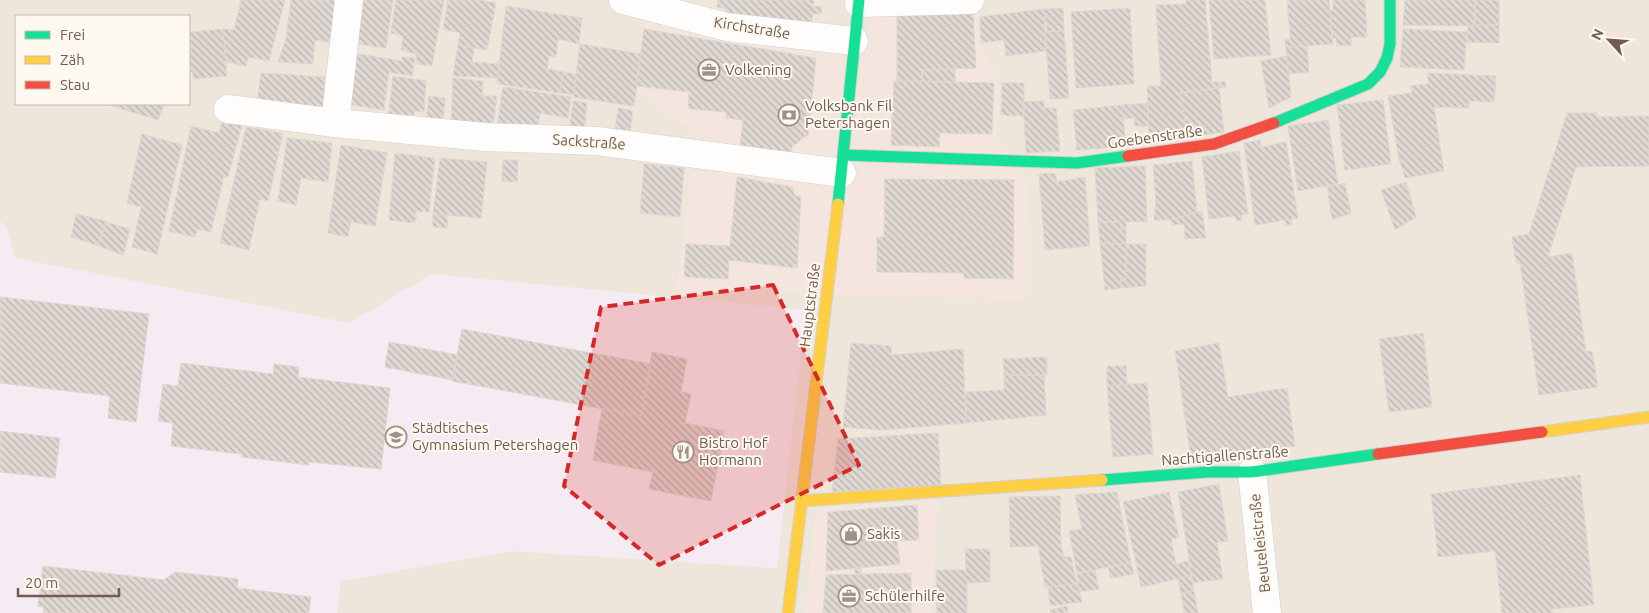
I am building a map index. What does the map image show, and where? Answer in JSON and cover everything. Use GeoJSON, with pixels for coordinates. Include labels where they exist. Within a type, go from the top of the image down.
{"type":"FeatureCollection","features":[{"type":"Feature","properties":{"kind":"street"},"geometry":{"type":"LineString","coordinates":[[335,123],[349,0]]}},
{"type":"Feature","properties":{"kind":"street","name":"Kirchstraße"},"geometry":{"type":"LineString","coordinates":[[623,0],[727,26],[854,41]]}},
{"type":"Feature","properties":{"kind":"street"},"geometry":{"type":"LineString","coordinates":[[859,1],[970,0]]}},
{"type":"Feature","properties":{"kind":"street","name":"Goebenstraße"},"geometry":{"type":"LineString","coordinates":[[843,164],[976,161],[1077,163],[1214,144],[1368,84],[1380,72],[1387,58],[1390,44],[1390,0]]}},
{"type":"Feature","properties":{"kind":"street","name":"Hauptstraße"},"geometry":{"type":"LineString","coordinates":[[788,613],[843,164],[859,1]]}},
{"type":"Feature","properties":{"kind":"street","name":"Sackstraße"},"geometry":{"type":"LineString","coordinates":[[228,109],[335,123],[485,137],[597,141],[843,164]]}},
{"type":"Feature","properties":{"kind":"street","name":"Nachtigallenstraße"},"geometry":{"type":"LineString","coordinates":[[801,501],[939,493],[1208,472],[1252,472],[1649,417]]}},
{"type":"Feature","properties":{"kind":"street","name":"Beuteleistraße"},"geometry":{"type":"LineString","coordinates":[[1252,472],[1267,613]]}},
{"type":"Feature","properties":{"kind":"highlighted area"},"geometry":{"type":"Polygon","coordinates":[[[773,285],[859,465],[659,565],[564,486],[601,307],[773,285]]]}},
{"type":"Feature","properties":{"kind":"shaded area"},"geometry":{"type":"Polygon","coordinates":[[[0,0],[872,0],[867,60],[641,54],[636,86],[698,134],[677,290],[1024,298],[1026,179],[996,137],[999,81],[978,44],[978,12],[986,0],[1649,0],[1649,613],[930,613],[938,500],[817,509],[806,613],[0,613],[0,0]]]}},
{"type":"Feature","properties":{"kind":"shaded area"},"geometry":{"type":"Polygon","coordinates":[[[872,0],[986,0],[978,12],[978,44],[999,81],[996,137],[1026,179],[1025,298],[677,290],[698,134],[636,86],[641,54],[642,20],[866,60],[872,0]]]}},
{"type":"Feature","properties":{"kind":"shaded area","name":"Städtisches Gymnasium Petershagen"},"geometry":{"type":"Polygon","coordinates":[[[0,222],[6,225],[15,258],[350,323],[432,274],[806,310],[777,568],[512,551],[341,581],[337,613],[0,613],[0,222]]]}},
{"type":"Feature","properties":{"kind":"shaded area"},"geometry":{"type":"Polygon","coordinates":[[[938,500],[930,613],[806,613],[817,509],[938,500]]]}},
{"type":"Feature","properties":{"kind":"building"},"geometry":{"type":"Polygon","coordinates":[[[241,0],[285,0],[269,61],[248,57],[246,66],[226,62],[223,29],[234,30],[241,0]]]}},
{"type":"Feature","properties":{"kind":"building"},"geometry":{"type":"Polygon","coordinates":[[[291,0],[340,0],[334,43],[315,40],[313,64],[278,62],[286,39],[291,0]]]}},
{"type":"Feature","properties":{"kind":"building"},"geometry":{"type":"Polygon","coordinates":[[[359,0],[393,0],[386,48],[353,43],[359,0]]]}},
{"type":"Feature","properties":{"kind":"building"},"geometry":{"type":"Polygon","coordinates":[[[396,0],[444,0],[432,66],[417,64],[416,54],[401,50],[403,36],[391,33],[396,0]]]}},
{"type":"Feature","properties":{"kind":"building"},"geometry":{"type":"Polygon","coordinates":[[[448,0],[479,0],[496,3],[487,50],[458,45],[460,33],[443,29],[448,0]]]}},
{"type":"Feature","properties":{"kind":"building"},"geometry":{"type":"Polygon","coordinates":[[[718,0],[814,0],[813,6],[822,7],[821,14],[813,14],[812,22],[726,15],[726,8],[717,7],[718,0]]]}},
{"type":"Feature","properties":{"kind":"building"},"geometry":{"type":"Polygon","coordinates":[[[1186,0],[1205,0],[1212,82],[1218,82],[1219,88],[1180,93],[1188,137],[1149,143],[1147,86],[1161,86],[1156,5],[1186,4],[1186,0]]]}},
{"type":"Feature","properties":{"kind":"building"},"geometry":{"type":"Polygon","coordinates":[[[1209,0],[1265,0],[1271,55],[1214,59],[1209,0]]]}},
{"type":"Feature","properties":{"kind":"building"},"geometry":{"type":"Polygon","coordinates":[[[1287,0],[1329,0],[1333,44],[1291,47],[1287,0]]]}},
{"type":"Feature","properties":{"kind":"building"},"geometry":{"type":"Polygon","coordinates":[[[1333,0],[1365,0],[1367,37],[1351,37],[1352,45],[1337,46],[1336,38],[1332,38],[1330,11],[1333,10],[1333,0]]]}},
{"type":"Feature","properties":{"kind":"building"},"geometry":{"type":"Polygon","coordinates":[[[1405,0],[1475,0],[1475,26],[1403,25],[1405,0]]]}},
{"type":"Feature","properties":{"kind":"building"},"geometry":{"type":"Polygon","coordinates":[[[1475,0],[1499,0],[1499,25],[1475,26],[1475,0]]]}},
{"type":"Feature","properties":{"kind":"building"},"geometry":{"type":"Polygon","coordinates":[[[506,6],[582,18],[579,44],[558,39],[556,57],[549,56],[547,69],[563,72],[560,93],[497,84],[506,6]]]}},
{"type":"Feature","properties":{"kind":"building"},"geometry":{"type":"Polygon","coordinates":[[[1063,8],[1064,31],[1047,32],[1044,9],[1063,8]]]}},
{"type":"Feature","properties":{"kind":"building"},"geometry":{"type":"Polygon","coordinates":[[[1130,8],[1134,84],[1076,88],[1071,12],[1130,8]]]}},
{"type":"Feature","properties":{"kind":"building"},"geometry":{"type":"Polygon","coordinates":[[[1044,9],[1046,51],[1006,56],[1004,40],[981,43],[980,17],[1044,9]]]}},
{"type":"Feature","properties":{"kind":"building"},"geometry":{"type":"Polygon","coordinates":[[[973,12],[976,68],[922,70],[922,81],[897,81],[897,15],[973,12]]]}},
{"type":"Feature","properties":{"kind":"building"},"geometry":{"type":"Polygon","coordinates":[[[1468,25],[1499,25],[1499,43],[1466,42],[1468,25]]]}},
{"type":"Feature","properties":{"kind":"building"},"geometry":{"type":"Polygon","coordinates":[[[223,29],[227,76],[193,79],[193,72],[190,72],[190,32],[223,29]]]}},
{"type":"Feature","properties":{"kind":"building"},"geometry":{"type":"Polygon","coordinates":[[[644,29],[816,58],[808,136],[805,136],[792,147],[791,152],[740,148],[743,120],[726,118],[726,112],[690,109],[688,107],[689,94],[692,92],[636,86],[644,29]]]}},
{"type":"Feature","properties":{"kind":"building"},"geometry":{"type":"Polygon","coordinates":[[[1403,29],[1467,32],[1464,70],[1400,67],[1403,29]]]}},
{"type":"Feature","properties":{"kind":"building"},"geometry":{"type":"Polygon","coordinates":[[[1064,31],[1069,98],[1050,99],[1045,32],[1064,31]]]}},
{"type":"Feature","properties":{"kind":"building"},"geometry":{"type":"Polygon","coordinates":[[[1290,39],[1291,47],[1307,46],[1309,72],[1288,74],[1285,40],[1290,39]]]}},
{"type":"Feature","properties":{"kind":"building"},"geometry":{"type":"Polygon","coordinates":[[[580,44],[641,54],[634,106],[573,97],[580,44]]]}},
{"type":"Feature","properties":{"kind":"building"},"geometry":{"type":"Polygon","coordinates":[[[458,45],[474,48],[472,62],[500,64],[498,78],[453,76],[458,45]]]}},
{"type":"Feature","properties":{"kind":"building"},"geometry":{"type":"Polygon","coordinates":[[[353,53],[402,61],[402,57],[415,58],[412,76],[389,72],[384,110],[346,104],[353,53]]]}},
{"type":"Feature","properties":{"kind":"building"},"geometry":{"type":"Polygon","coordinates":[[[1287,56],[1291,97],[1269,108],[1261,61],[1287,56]]]}},
{"type":"Feature","properties":{"kind":"building"},"geometry":{"type":"Polygon","coordinates":[[[955,69],[955,82],[922,81],[922,70],[955,69]]]}},
{"type":"Feature","properties":{"kind":"building"},"geometry":{"type":"Polygon","coordinates":[[[563,72],[576,74],[574,95],[560,93],[563,72]]]}},
{"type":"Feature","properties":{"kind":"building"},"geometry":{"type":"Polygon","coordinates":[[[261,73],[325,77],[323,108],[257,102],[261,73]]]}},
{"type":"Feature","properties":{"kind":"building"},"geometry":{"type":"Polygon","coordinates":[[[1427,73],[1496,76],[1494,102],[1469,101],[1469,108],[1434,107],[1444,171],[1405,178],[1399,159],[1388,96],[1412,93],[1410,86],[1429,84],[1427,73]]]}},
{"type":"Feature","properties":{"kind":"building"},"geometry":{"type":"Polygon","coordinates":[[[393,76],[426,81],[424,112],[414,111],[414,121],[388,119],[393,76]]]}},
{"type":"Feature","properties":{"kind":"building"},"geometry":{"type":"Polygon","coordinates":[[[453,78],[483,81],[482,96],[497,96],[493,127],[451,125],[453,78]]]}},
{"type":"Feature","properties":{"kind":"building"},"geometry":{"type":"Polygon","coordinates":[[[894,81],[994,83],[992,134],[940,133],[939,147],[891,145],[894,81]]]}},
{"type":"Feature","properties":{"kind":"building"},"geometry":{"type":"Polygon","coordinates":[[[1225,81],[1226,87],[1219,88],[1218,82],[1225,81]]]}},
{"type":"Feature","properties":{"kind":"building"},"geometry":{"type":"Polygon","coordinates":[[[1002,83],[1024,83],[1024,116],[1001,115],[1002,83]]]}},
{"type":"Feature","properties":{"kind":"building"},"geometry":{"type":"Polygon","coordinates":[[[503,87],[571,97],[568,118],[540,113],[537,132],[497,126],[503,87]]]}},
{"type":"Feature","properties":{"kind":"building"},"geometry":{"type":"Polygon","coordinates":[[[1219,88],[1224,132],[1188,137],[1180,93],[1219,88]]]}},
{"type":"Feature","properties":{"kind":"building"},"geometry":{"type":"Polygon","coordinates":[[[429,96],[445,98],[443,124],[426,122],[429,96]]]}},
{"type":"Feature","properties":{"kind":"building"},"geometry":{"type":"Polygon","coordinates":[[[1383,100],[1391,164],[1345,170],[1337,105],[1383,100]]]}},
{"type":"Feature","properties":{"kind":"building"},"geometry":{"type":"Polygon","coordinates":[[[573,101],[587,103],[584,132],[569,130],[573,101]]]}},
{"type":"Feature","properties":{"kind":"building"},"geometry":{"type":"Polygon","coordinates":[[[1044,101],[1044,108],[1056,108],[1060,151],[1026,153],[1023,102],[1044,101]]]}},
{"type":"Feature","properties":{"kind":"building"},"geometry":{"type":"Polygon","coordinates":[[[1148,103],[1148,126],[1135,126],[1134,118],[1123,119],[1122,105],[1148,103]]]}},
{"type":"Feature","properties":{"kind":"building"},"geometry":{"type":"Polygon","coordinates":[[[109,105],[164,105],[158,120],[109,105]]]}},
{"type":"Feature","properties":{"kind":"building"},"geometry":{"type":"Polygon","coordinates":[[[1122,105],[1126,146],[1077,150],[1073,110],[1122,105]]]}},
{"type":"Feature","properties":{"kind":"building"},"geometry":{"type":"Polygon","coordinates":[[[618,108],[633,111],[629,139],[614,137],[618,108]]]}},
{"type":"Feature","properties":{"kind":"building"},"geometry":{"type":"Polygon","coordinates":[[[1567,113],[1597,113],[1597,117],[1649,116],[1649,166],[1576,167],[1548,257],[1572,253],[1586,352],[1592,351],[1598,387],[1539,395],[1520,263],[1516,263],[1512,237],[1529,234],[1567,113]]]}},
{"type":"Feature","properties":{"kind":"building"},"geometry":{"type":"Polygon","coordinates":[[[223,117],[243,121],[228,177],[224,176],[211,232],[197,229],[195,237],[169,231],[191,126],[219,133],[223,117]]]}},
{"type":"Feature","properties":{"kind":"building"},"geometry":{"type":"Polygon","coordinates":[[[1328,120],[1338,184],[1298,191],[1288,126],[1328,120]]]}},
{"type":"Feature","properties":{"kind":"building"},"geometry":{"type":"Polygon","coordinates":[[[246,127],[283,133],[268,201],[260,199],[249,250],[220,243],[246,127]]]}},
{"type":"Feature","properties":{"kind":"building"},"geometry":{"type":"Polygon","coordinates":[[[142,134],[182,145],[157,254],[132,247],[141,207],[127,203],[142,134]]]}},
{"type":"Feature","properties":{"kind":"building"},"geometry":{"type":"Polygon","coordinates":[[[287,138],[332,143],[328,182],[301,178],[296,205],[278,201],[287,138]]]}},
{"type":"Feature","properties":{"kind":"building"},"geometry":{"type":"Polygon","coordinates":[[[1260,140],[1261,147],[1286,142],[1298,218],[1291,219],[1292,224],[1286,225],[1285,220],[1255,225],[1244,143],[1260,140]]]}},
{"type":"Feature","properties":{"kind":"building"},"geometry":{"type":"Polygon","coordinates":[[[341,145],[387,153],[375,226],[330,218],[341,145]]]}},
{"type":"Feature","properties":{"kind":"building"},"geometry":{"type":"Polygon","coordinates":[[[1239,151],[1248,214],[1241,215],[1242,220],[1236,221],[1235,216],[1209,219],[1202,157],[1239,151]]]}},
{"type":"Feature","properties":{"kind":"building"},"geometry":{"type":"Polygon","coordinates":[[[395,153],[435,158],[429,212],[416,211],[415,215],[417,216],[414,223],[389,220],[395,153]]]}},
{"type":"Feature","properties":{"kind":"building"},"geometry":{"type":"Polygon","coordinates":[[[440,158],[487,162],[481,218],[433,214],[440,158]]]}},
{"type":"Feature","properties":{"kind":"building"},"geometry":{"type":"Polygon","coordinates":[[[503,160],[518,160],[517,182],[502,181],[503,160]]]}},
{"type":"Feature","properties":{"kind":"building"},"geometry":{"type":"Polygon","coordinates":[[[1192,161],[1197,212],[1171,220],[1154,220],[1156,201],[1153,165],[1192,161]]]}},
{"type":"Feature","properties":{"kind":"building"},"geometry":{"type":"Polygon","coordinates":[[[644,164],[684,168],[680,217],[640,213],[644,164]]]}},
{"type":"Feature","properties":{"kind":"building"},"geometry":{"type":"Polygon","coordinates":[[[1145,166],[1147,221],[1126,222],[1126,230],[1121,230],[1120,222],[1098,222],[1095,168],[1145,166]]]}},
{"type":"Feature","properties":{"kind":"building"},"geometry":{"type":"Polygon","coordinates":[[[1055,173],[1057,182],[1085,177],[1090,246],[1045,250],[1039,174],[1055,173]]]}},
{"type":"Feature","properties":{"kind":"building"},"geometry":{"type":"Polygon","coordinates":[[[737,177],[793,187],[793,192],[796,196],[801,197],[797,268],[729,260],[728,279],[684,277],[686,244],[730,246],[737,177]]]}},
{"type":"Feature","properties":{"kind":"building"},"geometry":{"type":"Polygon","coordinates":[[[885,179],[1014,180],[1013,279],[964,278],[964,273],[877,272],[877,237],[884,237],[885,179]]]}},
{"type":"Feature","properties":{"kind":"building"},"geometry":{"type":"Polygon","coordinates":[[[1406,182],[1416,217],[1395,230],[1381,190],[1406,182]]]}},
{"type":"Feature","properties":{"kind":"building"},"geometry":{"type":"Polygon","coordinates":[[[1345,183],[1351,214],[1332,219],[1327,187],[1345,183]]]}},
{"type":"Feature","properties":{"kind":"building"},"geometry":{"type":"Polygon","coordinates":[[[1202,212],[1206,238],[1185,239],[1184,224],[1171,225],[1171,220],[1202,212]]]}},
{"type":"Feature","properties":{"kind":"building"},"geometry":{"type":"Polygon","coordinates":[[[76,214],[106,221],[99,246],[71,237],[76,214]]]}},
{"type":"Feature","properties":{"kind":"building"},"geometry":{"type":"Polygon","coordinates":[[[433,214],[448,215],[447,228],[432,227],[433,214]]]}},
{"type":"Feature","properties":{"kind":"building"},"geometry":{"type":"Polygon","coordinates":[[[330,218],[351,222],[348,237],[328,233],[330,218]]]}},
{"type":"Feature","properties":{"kind":"building"},"geometry":{"type":"Polygon","coordinates":[[[106,222],[130,229],[123,255],[99,246],[106,222]]]}},
{"type":"Feature","properties":{"kind":"building"},"geometry":{"type":"Polygon","coordinates":[[[1098,222],[1120,222],[1121,230],[1126,230],[1126,244],[1100,243],[1098,222]]]}},
{"type":"Feature","properties":{"kind":"building"},"geometry":{"type":"Polygon","coordinates":[[[1100,243],[1126,244],[1126,279],[1121,279],[1121,288],[1105,290],[1100,243]]]}},
{"type":"Feature","properties":{"kind":"building"},"geometry":{"type":"Polygon","coordinates":[[[1126,244],[1146,244],[1146,286],[1121,288],[1121,279],[1126,279],[1126,244]]]}},
{"type":"Feature","properties":{"kind":"building"},"geometry":{"type":"Polygon","coordinates":[[[0,297],[149,314],[136,422],[108,418],[110,396],[0,383],[0,297]]]}},
{"type":"Feature","properties":{"kind":"building"},"geometry":{"type":"Polygon","coordinates":[[[462,329],[651,364],[641,416],[452,381],[462,329]]]}},
{"type":"Feature","properties":{"kind":"building"},"geometry":{"type":"Polygon","coordinates":[[[1423,333],[1432,407],[1389,412],[1379,339],[1423,333]]]}},
{"type":"Feature","properties":{"kind":"building"},"geometry":{"type":"Polygon","coordinates":[[[389,342],[458,355],[453,380],[385,367],[389,342]]]}},
{"type":"Feature","properties":{"kind":"building"},"geometry":{"type":"Polygon","coordinates":[[[851,343],[892,346],[891,355],[963,349],[966,423],[884,430],[843,427],[851,343]]]}},
{"type":"Feature","properties":{"kind":"building"},"geometry":{"type":"Polygon","coordinates":[[[1219,343],[1228,397],[1287,388],[1295,446],[1191,458],[1175,351],[1219,343]]]}},
{"type":"Feature","properties":{"kind":"building"},"geometry":{"type":"Polygon","coordinates":[[[652,352],[687,359],[681,392],[691,394],[685,423],[724,431],[711,501],[649,489],[653,472],[593,460],[602,409],[641,416],[652,352]]]}},
{"type":"Feature","properties":{"kind":"building"},"geometry":{"type":"Polygon","coordinates":[[[1047,357],[1047,375],[1004,375],[1003,359],[1047,357]]]}},
{"type":"Feature","properties":{"kind":"building"},"geometry":{"type":"Polygon","coordinates":[[[181,363],[273,374],[274,364],[299,367],[298,377],[390,388],[381,469],[309,462],[309,465],[241,457],[242,454],[171,446],[173,423],[158,421],[163,384],[178,386],[181,363]]]}},
{"type":"Feature","properties":{"kind":"building"},"geometry":{"type":"Polygon","coordinates":[[[1107,366],[1126,366],[1127,384],[1107,386],[1107,366]]]}},
{"type":"Feature","properties":{"kind":"building"},"geometry":{"type":"Polygon","coordinates":[[[1004,375],[1044,375],[1046,415],[966,423],[966,392],[1004,390],[1004,375]]]}},
{"type":"Feature","properties":{"kind":"building"},"geometry":{"type":"Polygon","coordinates":[[[1147,383],[1153,454],[1113,457],[1107,386],[1147,383]]]}},
{"type":"Feature","properties":{"kind":"building"},"geometry":{"type":"Polygon","coordinates":[[[0,431],[60,438],[55,478],[0,472],[0,431]]]}},
{"type":"Feature","properties":{"kind":"building"},"geometry":{"type":"Polygon","coordinates":[[[938,433],[941,485],[832,492],[838,439],[938,433]]]}},
{"type":"Feature","properties":{"kind":"building"},"geometry":{"type":"Polygon","coordinates":[[[1580,475],[1594,605],[1552,609],[1552,613],[1502,613],[1495,551],[1438,557],[1431,494],[1580,475]]]}},
{"type":"Feature","properties":{"kind":"building"},"geometry":{"type":"Polygon","coordinates":[[[1219,484],[1228,541],[1217,542],[1223,579],[1193,583],[1178,492],[1219,484]]]}},
{"type":"Feature","properties":{"kind":"building"},"geometry":{"type":"Polygon","coordinates":[[[1117,492],[1131,563],[1077,573],[1069,531],[1082,529],[1075,495],[1117,492]]]}},
{"type":"Feature","properties":{"kind":"building"},"geometry":{"type":"Polygon","coordinates":[[[1169,492],[1179,538],[1171,539],[1176,564],[1188,561],[1191,576],[1141,587],[1123,502],[1169,492]]]}},
{"type":"Feature","properties":{"kind":"building"},"geometry":{"type":"Polygon","coordinates":[[[1060,496],[1061,546],[1064,557],[1071,557],[1077,584],[1045,587],[1038,546],[1010,547],[1009,497],[1060,496]]]}},
{"type":"Feature","properties":{"kind":"building"},"geometry":{"type":"Polygon","coordinates":[[[917,505],[919,540],[897,541],[900,564],[826,571],[828,512],[917,505]]]}},
{"type":"Feature","properties":{"kind":"building"},"geometry":{"type":"Polygon","coordinates":[[[965,549],[990,549],[990,582],[967,583],[967,613],[937,613],[936,570],[966,570],[965,549]]]}},
{"type":"Feature","properties":{"kind":"building"},"geometry":{"type":"Polygon","coordinates":[[[1131,563],[1134,574],[1111,578],[1108,567],[1131,563]]]}},
{"type":"Feature","properties":{"kind":"building"},"geometry":{"type":"Polygon","coordinates":[[[43,566],[164,580],[175,572],[238,579],[237,588],[311,597],[309,613],[43,613],[44,607],[38,606],[43,566]]]}},
{"type":"Feature","properties":{"kind":"building"},"geometry":{"type":"Polygon","coordinates":[[[855,568],[861,568],[861,574],[855,574],[855,568]]]}},
{"type":"Feature","properties":{"kind":"building"},"geometry":{"type":"Polygon","coordinates":[[[1095,570],[1099,589],[1079,592],[1077,573],[1095,570]]]}},
{"type":"Feature","properties":{"kind":"building"},"geometry":{"type":"Polygon","coordinates":[[[911,573],[911,613],[823,613],[826,575],[911,573]]]}},
{"type":"Feature","properties":{"kind":"building"},"geometry":{"type":"Polygon","coordinates":[[[1191,576],[1194,591],[1181,594],[1178,579],[1191,576]]]}},
{"type":"Feature","properties":{"kind":"building"},"geometry":{"type":"Polygon","coordinates":[[[1077,584],[1082,602],[1050,606],[1048,587],[1077,584]]]}},
{"type":"Feature","properties":{"kind":"building"},"geometry":{"type":"Polygon","coordinates":[[[1194,591],[1198,613],[1184,613],[1181,594],[1194,591]]]}},
{"type":"Feature","properties":{"kind":"building"},"geometry":{"type":"Polygon","coordinates":[[[1067,606],[1068,613],[1051,613],[1050,610],[1067,606]]]}},
{"type":"Feature","properties":{"kind":"traffic: fast"},"geometry":{"type":"LineString","coordinates":[[838,204],[859,0]]}},
{"type":"Feature","properties":{"kind":"traffic: fast"},"geometry":{"type":"LineString","coordinates":[[1274,123],[1368,84],[1380,72],[1387,58],[1390,44],[1390,0]]}},
{"type":"Feature","properties":{"kind":"traffic: fast"},"geometry":{"type":"LineString","coordinates":[[844,155],[1077,163],[1128,156]]}},
{"type":"Feature","properties":{"kind":"traffic: fast"},"geometry":{"type":"LineString","coordinates":[[1102,480],[1208,472],[1252,472],[1378,454]]}},
{"type":"Feature","properties":{"kind":"traffic: slow"},"geometry":{"type":"LineString","coordinates":[[788,613],[838,204]]}},
{"type":"Feature","properties":{"kind":"traffic: slow"},"geometry":{"type":"LineString","coordinates":[[1542,432],[1649,417]]}},
{"type":"Feature","properties":{"kind":"traffic: slow"},"geometry":{"type":"LineString","coordinates":[[801,501],[1102,480]]}},
{"type":"Feature","properties":{"kind":"traffic: jam"},"geometry":{"type":"LineString","coordinates":[[1128,156],[1214,144],[1274,123]]}},
{"type":"Feature","properties":{"kind":"traffic: jam"},"geometry":{"type":"LineString","coordinates":[[1378,454],[1542,432]]}},
{"type":"Feature","properties":{"kind":"place","name":"Volkening"},"geometry":{"type":"Point","coordinates":[709,70]}},
{"type":"Feature","properties":{"kind":"place","name":"Volksbank Fil Petershagen"},"geometry":{"type":"Point","coordinates":[789,115]}},
{"type":"Feature","properties":{"kind":"place","name":"Städtisches Gymnasium Petershagen"},"geometry":{"type":"Point","coordinates":[396,437]}},
{"type":"Feature","properties":{"kind":"place","name":"Bistro Hof Hormann"},"geometry":{"type":"Point","coordinates":[683,452]}},
{"type":"Feature","properties":{"kind":"place","name":"Sakis"},"geometry":{"type":"Point","coordinates":[851,534]}},
{"type":"Feature","properties":{"kind":"place","name":"Schülerhilfe"},"geometry":{"type":"Point","coordinates":[849,596]}}]}
